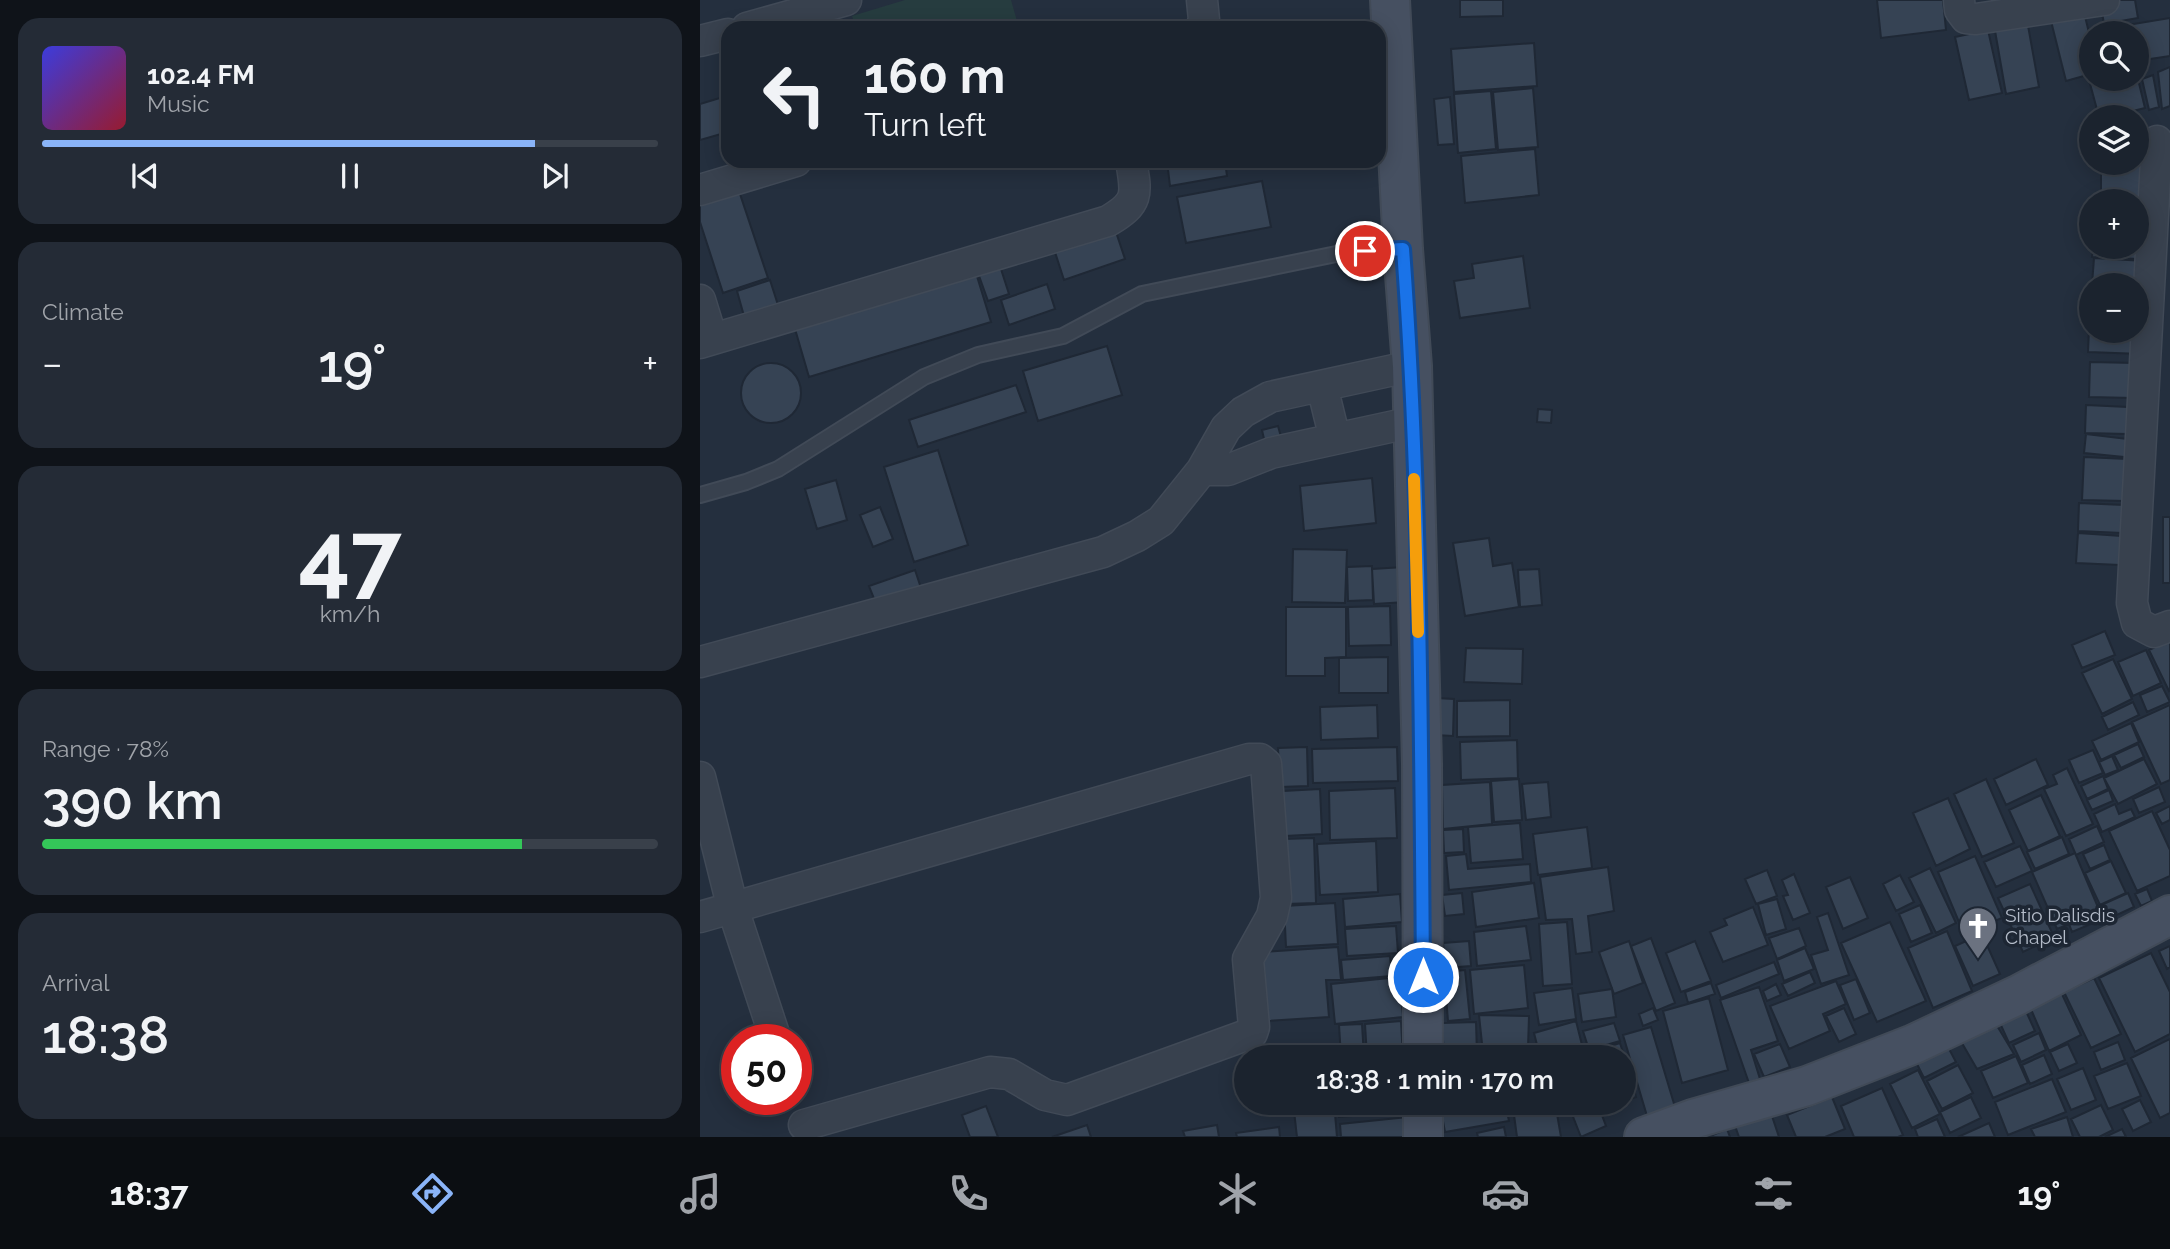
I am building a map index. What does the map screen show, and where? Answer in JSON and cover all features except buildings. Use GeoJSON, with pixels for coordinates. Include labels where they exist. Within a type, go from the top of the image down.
{"type":"FeatureCollection","features":[{"type":"Feature","properties":{"kind":"main road"},"geometry":{"type":"LineString","coordinates":[[1390,0],[1412,366],[1422,764],[1423,1045]]}},
{"type":"Feature","properties":{"kind":"main road"},"geometry":{"type":"LineString","coordinates":[[1644,1137],[1693,1119],[1807,1086],[1914,1044],[2018,995],[2170,915]]}},
{"type":"Feature","properties":{"kind":"main road"},"geometry":{"type":"LineString","coordinates":[[1423,1115],[1423,1137]]}},
{"type":"Feature","properties":{"kind":"street"},"geometry":{"type":"LineString","coordinates":[[772,21],[846,0]]}},
{"type":"Feature","properties":{"kind":"street"},"geometry":{"type":"LineString","coordinates":[[1202,0],[1204,21]]}},
{"type":"Feature","properties":{"kind":"street"},"geometry":{"type":"LineString","coordinates":[[1959,0],[1960,10],[1966,18],[1976,19],[2104,0]]}},
{"type":"Feature","properties":{"kind":"street"},"geometry":{"type":"LineString","coordinates":[[700,41],[721,36]]}},
{"type":"Feature","properties":{"kind":"street"},"geometry":{"type":"LineString","coordinates":[[2155,141],[2132,603],[2137,623],[2154,632],[2170,626]]}},
{"type":"Feature","properties":{"kind":"street"},"geometry":{"type":"LineString","coordinates":[[700,190],[773,168]]}},
{"type":"Feature","properties":{"kind":"street"},"geometry":{"type":"LineString","coordinates":[[700,300],[706,341],[1108,221],[1126,211],[1135,197],[1132,168]]}},
{"type":"Feature","properties":{"kind":"street"},"geometry":{"type":"LineString","coordinates":[[700,662],[1103,552],[1161,521],[1202,470],[1226,428],[1243,412],[1270,397],[1412,366]]}},
{"type":"Feature","properties":{"kind":"street"},"geometry":{"type":"LineString","coordinates":[[1322,386],[1335,439]]}},
{"type":"Feature","properties":{"kind":"street"},"geometry":{"type":"LineString","coordinates":[[1202,470],[1228,470],[1271,453],[1413,422]]}},
{"type":"Feature","properties":{"kind":"street"},"geometry":{"type":"LineString","coordinates":[[700,917],[1249,759],[1260,759],[1266,764],[1276,898],[1272,916],[1248,959],[1254,1027],[1252,1033],[1067,1100],[1045,1095],[1009,1074],[990,1072],[802,1120]]}},
{"type":"Feature","properties":{"kind":"street"},"geometry":{"type":"LineString","coordinates":[[700,777],[733,909],[771,1024]]}},
{"type":"Feature","properties":{"kind":"lane"},"geometry":{"type":"LineString","coordinates":[[700,495],[746,482],[778,469],[924,377],[978,355],[1063,337],[1142,294],[1346,252],[1403,249]]}},
{"type":"Feature","properties":{"kind":"green space"},"geometry":{"type":"Polygon","coordinates":[[[905,0],[1011,0],[1017,21],[854,21],[852,16],[905,0]]]}},
{"type":"Feature","properties":{"kind":"slow traffic"},"geometry":{"type":"LineString","coordinates":[[1414,479],[1418,632]]}},
{"type":"Feature","properties":{"kind":"place","name":"Sitio Dalisdis Chapel"},"geometry":{"type":"Point","coordinates":[1978,960]}},
{"type":"Feature","properties":{"kind":"route"},"geometry":{"type":"LineString","coordinates":[[1365,251],[1403,249],[1412,366],[1422,764],[1423,977]]}}]}
